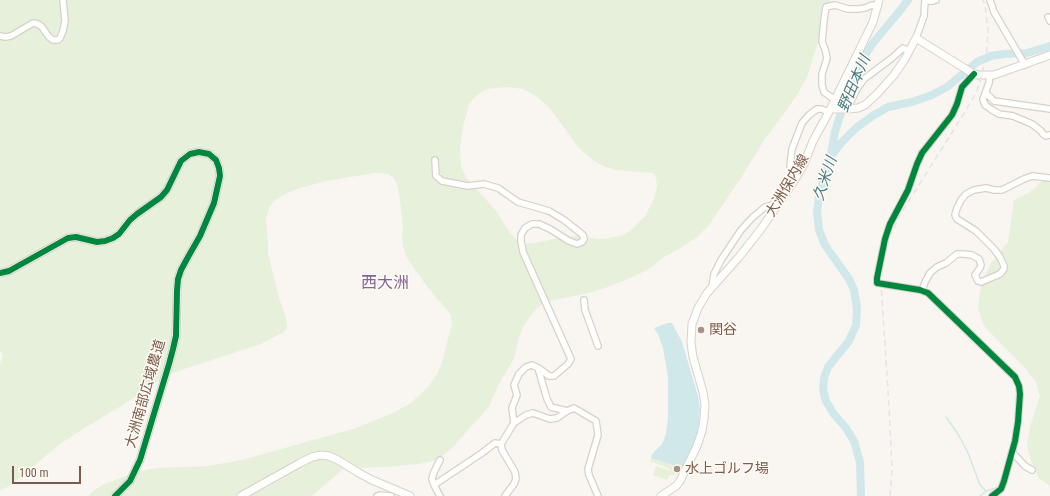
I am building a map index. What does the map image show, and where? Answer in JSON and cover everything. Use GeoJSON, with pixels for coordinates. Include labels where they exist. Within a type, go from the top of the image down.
{"type":"FeatureCollection","features":[{"type":"Feature","properties":{"kind":"street"},"geometry":{"type":"LineString","coordinates":[[0,36],[11,36],[34,23],[42,26],[49,37],[53,40],[58,40],[63,31],[65,21],[63,0]]}},
{"type":"Feature","properties":{"kind":"street"},"geometry":{"type":"LineString","coordinates":[[798,175],[790,166],[792,148],[802,123],[816,109],[832,110],[858,108],[865,105],[877,94],[894,75],[916,38],[924,16],[925,1],[936,0]]}},
{"type":"Feature","properties":{"kind":"street"},"geometry":{"type":"LineString","coordinates":[[990,0],[994,12],[1024,62]]}},
{"type":"Feature","properties":{"kind":"street"},"geometry":{"type":"LineString","coordinates":[[835,100],[824,92],[822,85],[822,74],[827,58],[822,42],[826,7],[835,4],[848,9],[858,9],[879,3]]}},
{"type":"Feature","properties":{"kind":"street","name":"大洲保内線"},"geometry":{"type":"LineString","coordinates":[[667,495],[676,486],[685,473],[697,446],[704,419],[705,405],[703,392],[693,357],[691,343],[692,324],[698,308],[707,293],[739,257],[761,229],[798,175],[813,141],[832,110],[835,100],[872,22],[879,3]]}},
{"type":"Feature","properties":{"kind":"street"},"geometry":{"type":"LineString","coordinates":[[916,38],[973,74],[994,75],[1024,62],[1050,55]]}},
{"type":"Feature","properties":{"kind":"street"},"geometry":{"type":"LineString","coordinates":[[848,109],[858,87],[864,79],[903,48],[909,51]]}},
{"type":"Feature","properties":{"kind":"street"},"geometry":{"type":"LineString","coordinates":[[973,74],[962,87],[952,115],[922,153],[908,190],[890,224],[879,266],[877,283],[922,290],[928,293],[937,300],[1015,377],[1019,386],[1020,394],[1018,422],[1003,485],[1001,489],[992,496]]}},
{"type":"Feature","properties":{"kind":"street"},"geometry":{"type":"LineString","coordinates":[[990,75],[989,83],[983,99],[985,105],[999,114],[1013,116],[1032,124],[1046,136],[1050,135]]}},
{"type":"Feature","properties":{"kind":"street"},"geometry":{"type":"LineString","coordinates":[[986,93],[994,101],[1050,109]]}},
{"type":"Feature","properties":{"kind":"street","name":"大洲南部広域農道"},"geometry":{"type":"LineString","coordinates":[[0,273],[9,271],[68,238],[76,237],[97,242],[113,238],[119,234],[137,214],[161,198],[167,190],[182,161],[190,154],[199,152],[209,154],[216,160],[220,176],[214,203],[200,236],[181,270],[178,279],[176,336],[174,349],[140,460],[130,481],[115,496]]}},
{"type":"Feature","properties":{"kind":"street"},"geometry":{"type":"LineString","coordinates":[[435,160],[436,176],[442,181],[468,186],[484,184],[498,188],[518,202],[549,211],[564,220],[583,235],[584,239],[582,242],[577,244],[539,224],[532,224],[525,228],[521,235],[520,241],[523,252],[571,359],[568,364],[554,376],[549,376],[532,365],[526,367],[518,374],[514,385],[516,394],[512,408],[514,423]]}},
{"type":"Feature","properties":{"kind":"street"},"geometry":{"type":"LineString","coordinates":[[922,290],[930,273],[957,254],[972,255],[978,259],[981,265],[975,275],[978,281],[981,282],[1000,274],[1004,269],[1000,257],[994,249],[976,231],[957,219],[955,215],[957,208],[966,194],[974,190],[986,188],[1002,190],[1032,176],[1050,178]]}},
{"type":"Feature","properties":{"kind":"street"},"geometry":{"type":"LineString","coordinates":[[711,288],[714,274],[740,230],[765,207],[780,203]]}},
{"type":"Feature","properties":{"kind":"street"},"geometry":{"type":"LineString","coordinates":[[584,300],[585,310],[598,346]]}},
{"type":"Feature","properties":{"kind":"street"},"geometry":{"type":"LineString","coordinates":[[538,368],[547,399],[551,406],[567,411]]}},
{"type":"Feature","properties":{"kind":"street"},"geometry":{"type":"LineString","coordinates":[[505,496],[514,484],[516,472],[502,450],[501,444],[514,423],[526,415],[533,413],[550,419],[557,418],[574,408],[596,421],[598,435],[588,469],[588,475],[598,496]]}},
{"type":"Feature","properties":{"kind":"street"},"geometry":{"type":"LineString","coordinates":[[434,485],[495,443],[501,444]]}},
{"type":"Feature","properties":{"kind":"street"},"geometry":{"type":"LineString","coordinates":[[1012,452],[1025,466],[1032,470]]}},
{"type":"Feature","properties":{"kind":"street"},"geometry":{"type":"LineString","coordinates":[[241,496],[300,463],[312,457],[321,455],[329,456],[338,460],[359,474],[410,496]]}},
{"type":"Feature","properties":{"kind":"street"},"geometry":{"type":"LineString","coordinates":[[440,460],[432,479],[440,496]]}},
{"type":"Feature","properties":{"kind":"street"},"geometry":{"type":"LineString","coordinates":[[377,496],[391,496]]}},
{"type":"Feature","properties":{"kind":"green space"},"geometry":{"type":"Polygon","coordinates":[[[0,0],[830,0],[827,16],[807,77],[797,95],[764,140],[743,175],[709,225],[696,238],[664,257],[649,269],[628,279],[605,288],[558,299],[541,305],[534,311],[524,325],[518,340],[515,356],[501,380],[488,408],[450,450],[433,461],[419,464],[385,467],[362,468],[353,466],[343,469],[312,496],[89,496],[102,485],[139,471],[158,468],[208,466],[242,460],[356,428],[393,413],[411,403],[428,387],[438,373],[442,362],[452,324],[451,315],[429,289],[406,256],[403,246],[403,226],[397,184],[393,177],[388,174],[375,173],[326,181],[300,188],[275,200],[270,206],[266,219],[268,253],[279,298],[286,318],[287,328],[284,332],[261,344],[187,368],[162,379],[60,444],[11,485],[0,491],[0,364],[3,356],[2,352],[0,351],[0,0]],[[506,87],[487,89],[477,95],[469,104],[463,127],[460,148],[461,166],[466,177],[497,212],[510,233],[522,244],[575,236],[600,239],[610,238],[624,235],[630,231],[645,216],[654,199],[657,187],[656,178],[653,173],[615,170],[603,166],[593,160],[578,147],[549,107],[536,96],[523,89],[506,87]]]}},
{"type":"Feature","properties":{"kind":"green space"},"geometry":{"type":"Polygon","coordinates":[[[1042,181],[1050,181],[1050,486],[1039,478],[1031,461],[1027,445],[1031,423],[1040,396],[1036,382],[1024,367],[984,326],[978,308],[981,285],[991,263],[1008,242],[1014,200],[1030,192],[1042,181]]]}},
{"type":"Feature","properties":{"kind":"green space","name":"水上ゴルフ場"},"geometry":{"type":"Polygon","coordinates":[[[651,458],[673,465],[687,465],[680,474],[670,475],[667,480],[653,475],[656,466],[670,471],[671,470],[650,461],[651,458]]]}},
{"type":"Feature","properties":{"kind":"water"},"geometry":{"type":"Polygon","coordinates":[[[672,323],[682,342],[698,396],[700,409],[696,439],[690,455],[683,465],[673,465],[651,458],[652,454],[662,444],[666,434],[668,418],[668,377],[663,348],[654,328],[672,323]]]}},
{"type":"Feature","properties":{"kind":"waterway","name":"野田本川"},"geometry":{"type":"LineString","coordinates":[[831,154],[835,132],[843,106],[865,55],[908,0]]}},
{"type":"Feature","properties":{"kind":"waterway","name":"久米川"},"geometry":{"type":"LineString","coordinates":[[861,496],[860,462],[854,441],[846,428],[833,413],[826,401],[823,390],[824,378],[828,367],[849,341],[856,325],[857,308],[854,290],[849,279],[825,245],[819,230],[817,212],[819,196],[831,156],[856,128],[874,115],[888,107],[912,102],[932,95],[947,87],[977,62],[991,56],[1027,53],[1050,46]]}},
{"type":"Feature","properties":{"kind":"waterway"},"geometry":{"type":"LineString","coordinates":[[946,417],[958,434],[968,453],[980,485],[986,491]]}},
{"type":"Feature","properties":{"kind":"waterway"},"geometry":{"type":"LineString","coordinates":[[980,496],[986,491],[1000,487]]}},
{"type":"Feature","properties":{"kind":"railway"},"geometry":{"type":"LineString","coordinates":[[890,496],[892,469],[881,284],[883,263],[890,236],[900,215],[976,93],[982,75],[987,49],[988,31],[983,0]]}},
{"type":"Feature","properties":{"kind":"cycle path"},"geometry":{"type":"LineString","coordinates":[[974,74],[962,87],[952,115],[922,153],[908,190],[890,224],[885,239],[877,283],[920,290],[928,293],[1015,377],[1019,386],[1020,394],[1015,441],[1001,489],[992,496]]}},
{"type":"Feature","properties":{"kind":"cycle path"},"geometry":{"type":"LineString","coordinates":[[0,273],[9,271],[68,238],[76,237],[97,242],[113,238],[119,234],[137,214],[161,197],[167,190],[181,161],[190,154],[199,152],[209,154],[216,160],[220,176],[214,203],[200,236],[181,270],[178,279],[176,336],[169,364],[140,460],[130,481],[115,496]]}},
{"type":"Feature","properties":{"kind":"place","name":"関谷"},"geometry":{"type":"Point","coordinates":[701,330]}},
{"type":"Feature","properties":{"kind":"place","name":"水上ゴルフ場"},"geometry":{"type":"Point","coordinates":[677,469]}},
{"type":"Feature","properties":{"kind":"district","name":"西大洲"},"geometry":{"type":"Point","coordinates":[385,284]}}]}
